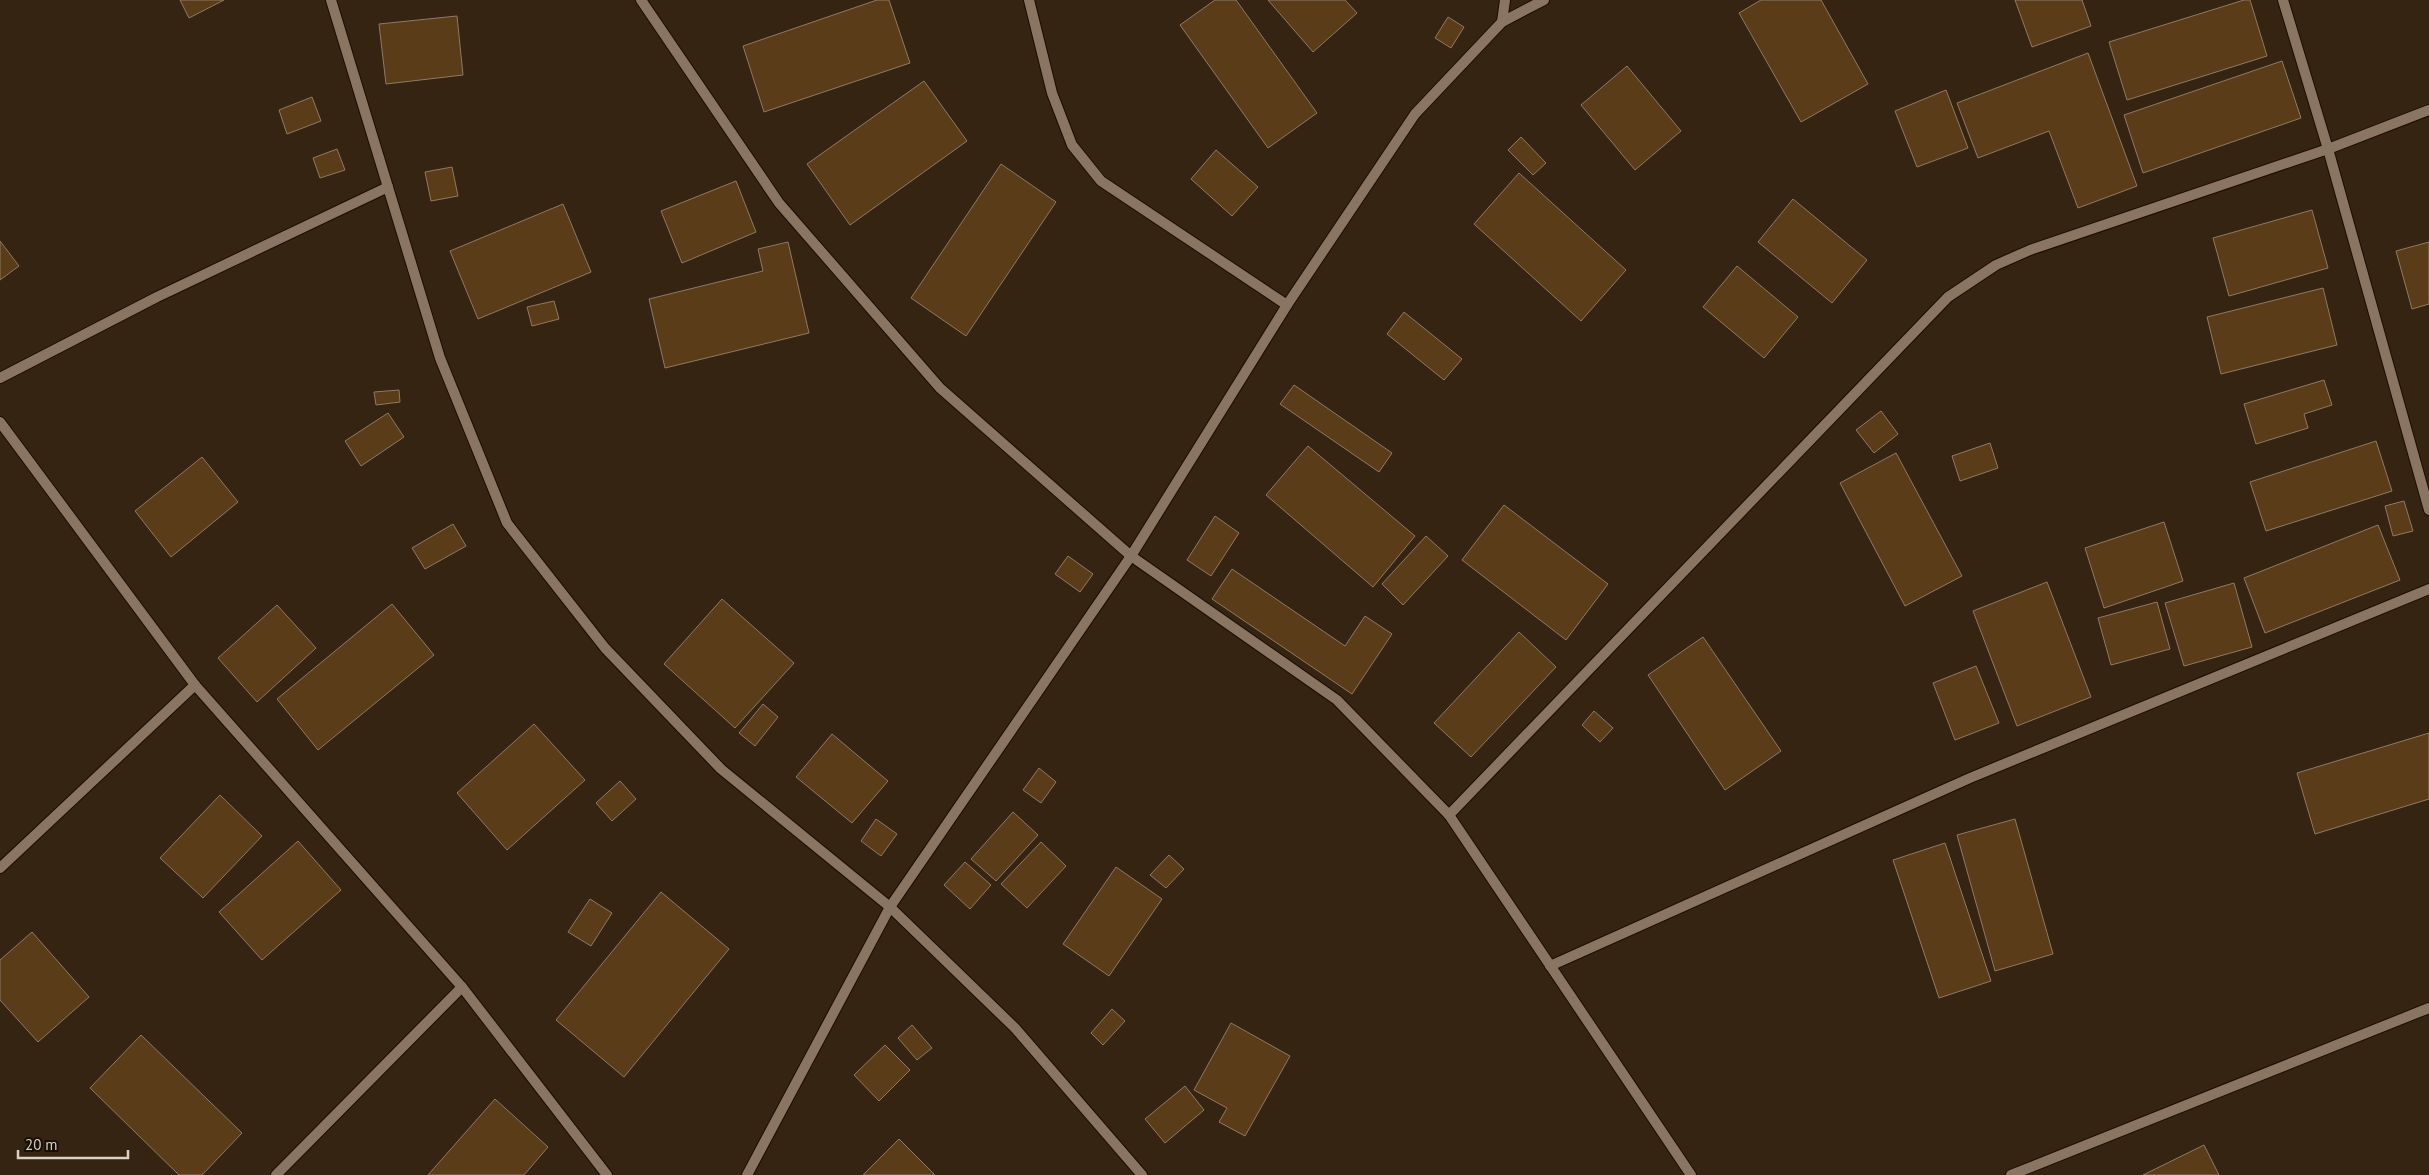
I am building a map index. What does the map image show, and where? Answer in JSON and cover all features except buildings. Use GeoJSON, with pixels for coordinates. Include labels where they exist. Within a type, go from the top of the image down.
{"type":"FeatureCollection","features":[{"type":"Feature","properties":{"kind":"street"},"geometry":{"type":"LineString","coordinates":[[331,0],[440,358],[507,523],[605,648],[721,769],[890,907],[1015,1028],[1142,1175]]}},
{"type":"Feature","properties":{"kind":"street"},"geometry":{"type":"LineString","coordinates":[[641,0],[779,203],[940,388],[1131,556],[1338,700],[1449,815],[1691,1175]]}},
{"type":"Feature","properties":{"kind":"street"},"geometry":{"type":"LineString","coordinates":[[1029,0],[1052,93],[1072,145],[1101,181],[1287,305]]}},
{"type":"Feature","properties":{"kind":"street"},"geometry":{"type":"LineString","coordinates":[[1502,22],[1505,0]]}},
{"type":"Feature","properties":{"kind":"street"},"geometry":{"type":"LineString","coordinates":[[747,1175],[890,907],[1131,556],[1287,305],[1415,114],[1502,22],[1544,0]]}},
{"type":"Feature","properties":{"kind":"street"},"geometry":{"type":"LineString","coordinates":[[2283,0],[2328,149],[2429,510]]}},
{"type":"Feature","properties":{"kind":"street"},"geometry":{"type":"LineString","coordinates":[[1449,815],[1948,297],[1996,264],[2030,250],[2328,149],[2429,110]]}},
{"type":"Feature","properties":{"kind":"street"},"geometry":{"type":"LineString","coordinates":[[0,378],[157,296],[388,187]]}},
{"type":"Feature","properties":{"kind":"street"},"geometry":{"type":"LineString","coordinates":[[0,422],[195,685],[462,987],[607,1175]]}},
{"type":"Feature","properties":{"kind":"street"},"geometry":{"type":"LineString","coordinates":[[1550,966],[1970,778],[2429,589]]}},
{"type":"Feature","properties":{"kind":"street"},"geometry":{"type":"LineString","coordinates":[[0,868],[195,685]]}},
{"type":"Feature","properties":{"kind":"street"},"geometry":{"type":"LineString","coordinates":[[276,1175],[462,987]]}},
{"type":"Feature","properties":{"kind":"street"},"geometry":{"type":"LineString","coordinates":[[2011,1175],[2429,1008]]}}]}
